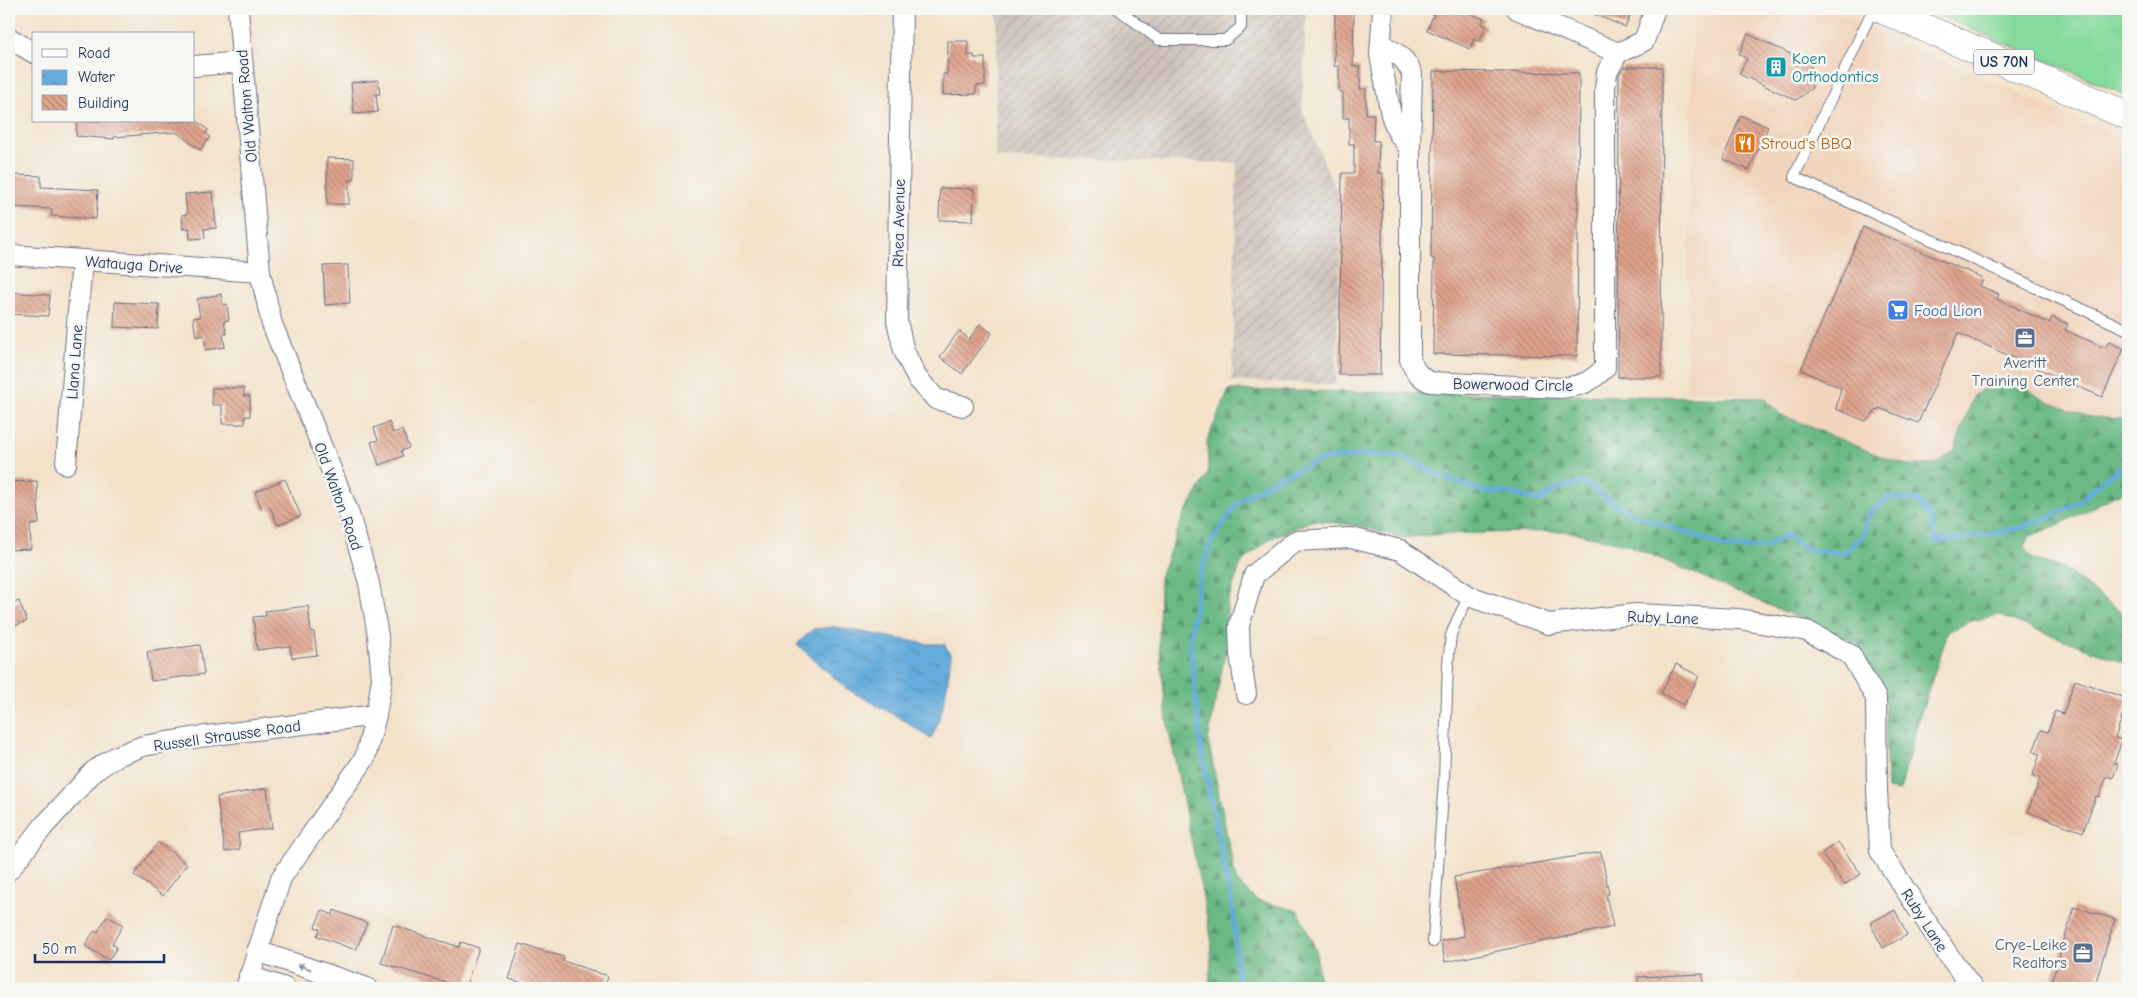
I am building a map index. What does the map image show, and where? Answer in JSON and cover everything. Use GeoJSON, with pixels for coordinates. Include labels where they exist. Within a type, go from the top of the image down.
{"type":"FeatureCollection","features":[{"type":"Feature","properties":{"kind":"main road","name":"US 70N"},"geometry":{"type":"LineString","coordinates":[[1881,9],[2128,116]]}},
{"type":"Feature","properties":{"kind":"street","name":"Old Walton Road"},"geometry":{"type":"LineString","coordinates":[[238,9],[260,272],[272,324],[348,511],[369,583],[378,636],[382,679],[376,715],[365,758],[281,878],[247,982]]}},
{"type":"Feature","properties":{"kind":"street","name":"Rhea Avenue"},"geometry":{"type":"LineString","coordinates":[[902,9],[897,321],[904,350],[917,378],[936,398],[963,406]]}},
{"type":"Feature","properties":{"kind":"street"},"geometry":{"type":"LineString","coordinates":[[1383,9],[1380,55],[1391,115],[1398,133],[1410,149]]}},
{"type":"Feature","properties":{"kind":"street"},"geometry":{"type":"LineString","coordinates":[[1517,9],[1618,54],[1644,42],[1655,9]]}},
{"type":"Feature","properties":{"kind":"street"},"geometry":{"type":"LineString","coordinates":[[9,38],[32,53]]}},
{"type":"Feature","properties":{"kind":"street","name":"Bowerwood Circle"},"geometry":{"type":"LineString","coordinates":[[1381,44],[1400,55],[1408,63],[1412,74],[1408,344],[1410,360],[1415,372],[1430,382],[1560,388],[1580,386],[1592,380],[1605,368],[1605,89],[1607,72],[1618,54]]}},
{"type":"Feature","properties":{"kind":"street"},"geometry":{"type":"LineString","coordinates":[[195,66],[242,62]]}},
{"type":"Feature","properties":{"kind":"street","name":"Watauga Drive"},"geometry":{"type":"LineString","coordinates":[[9,255],[260,272]]}},
{"type":"Feature","properties":{"kind":"street","name":"Llana Lane"},"geometry":{"type":"LineString","coordinates":[[66,464],[82,260]]}},
{"type":"Feature","properties":{"kind":"street","name":"Ruby Lane"},"geometry":{"type":"LineString","coordinates":[[1246,694],[1240,655],[1239,626],[1254,575],[1295,541],[1351,538],[1400,550],[1470,596],[1550,624],[1636,614],[1739,620],[1808,631],[1851,655],[1876,698],[1880,851],[1949,956],[1973,988]]}},
{"type":"Feature","properties":{"kind":"street","name":"Russell Strausse Road"},"geometry":{"type":"LineString","coordinates":[[9,870],[43,827],[94,771],[117,756],[143,746],[191,738],[376,715]]}},
{"type":"Feature","properties":{"kind":"street"},"geometry":{"type":"LineString","coordinates":[[257,951],[367,988]]}},
{"type":"Feature","properties":{"kind":"street"},"geometry":{"type":"LineString","coordinates":[[247,982],[285,988]]}},
{"type":"Feature","properties":{"kind":"lane"},"geometry":{"type":"LineString","coordinates":[[1118,9],[1158,40],[1225,40],[1241,27],[1241,9]]}},
{"type":"Feature","properties":{"kind":"lane"},"geometry":{"type":"LineString","coordinates":[[1873,9],[1794,177],[2128,330]]}},
{"type":"Feature","properties":{"kind":"lane"},"geometry":{"type":"LineString","coordinates":[[1433,942],[1451,635],[1470,596]]}},
{"type":"Feature","properties":{"kind":"shaded area"},"geometry":{"type":"Polygon","coordinates":[[[997,9],[1306,9],[1302,110],[1341,202],[1336,384],[1232,381],[1237,163],[995,158],[997,9]]]}},
{"type":"Feature","properties":{"kind":"shaded area"},"geometry":{"type":"Polygon","coordinates":[[[1693,9],[1829,9],[2128,142],[2128,452],[1934,465],[1906,465],[1780,414],[1765,398],[1686,390],[1693,9]]]}},
{"type":"Feature","properties":{"kind":"green space"},"geometry":{"type":"Polygon","coordinates":[[[1929,9],[2128,9],[2128,96],[1929,11],[1929,9]]]}},
{"type":"Feature","properties":{"kind":"green space"},"geometry":{"type":"Polygon","coordinates":[[[2004,384],[2025,387],[2039,397],[2090,417],[2125,419],[2128,440],[2128,489],[2058,525],[2030,536],[2024,548],[2033,559],[2062,567],[2128,618],[2128,664],[1998,615],[1971,621],[1948,632],[1918,722],[1900,791],[1887,789],[1885,694],[1857,643],[1626,544],[1566,531],[1443,534],[1402,538],[1359,526],[1314,520],[1271,538],[1241,563],[1227,604],[1226,647],[1208,740],[1236,880],[1256,900],[1298,911],[1316,950],[1319,981],[1265,988],[1209,988],[1212,942],[1167,721],[1159,642],[1160,577],[1183,517],[1208,474],[1207,440],[1229,390],[1765,398],[1780,414],[1880,456],[1906,465],[1934,465],[1954,451],[1974,395],[1988,386],[2004,384]]]}},
{"type":"Feature","properties":{"kind":"water"},"geometry":{"type":"Polygon","coordinates":[[[834,627],[928,644],[944,644],[951,655],[948,677],[945,698],[931,739],[907,722],[847,689],[797,644],[813,629],[834,627]]]}},
{"type":"Feature","properties":{"kind":"building"},"geometry":{"type":"Polygon","coordinates":[[[1335,9],[1354,9],[1353,66],[1360,67],[1360,89],[1366,89],[1366,114],[1374,114],[1373,141],[1379,141],[1378,173],[1383,173],[1380,375],[1339,375],[1342,173],[1354,173],[1354,144],[1349,144],[1349,118],[1343,118],[1343,92],[1339,92],[1339,66],[1334,66],[1335,9]]]}},
{"type":"Feature","properties":{"kind":"building"},"geometry":{"type":"Polygon","coordinates":[[[1436,9],[1461,9],[1484,19],[1482,24],[1486,26],[1479,42],[1474,39],[1470,49],[1427,30],[1436,9]]]}},
{"type":"Feature","properties":{"kind":"building"},"geometry":{"type":"Polygon","coordinates":[[[1582,9],[1633,9],[1625,27],[1582,9]]]}},
{"type":"Feature","properties":{"kind":"building","name":"Koen Orthodontics"},"geometry":{"type":"Polygon","coordinates":[[[1748,34],[1812,64],[1809,70],[1812,88],[1796,100],[1739,74],[1747,59],[1739,54],[1748,34]]]}},
{"type":"Feature","properties":{"kind":"building"},"geometry":{"type":"Polygon","coordinates":[[[948,41],[968,41],[968,55],[974,55],[974,58],[985,58],[985,85],[976,86],[976,94],[943,95],[943,74],[947,74],[948,41]]]}},
{"type":"Feature","properties":{"kind":"building"},"geometry":{"type":"Polygon","coordinates":[[[1624,67],[1662,67],[1661,377],[1618,377],[1619,75],[1624,67]]]}},
{"type":"Feature","properties":{"kind":"building"},"geometry":{"type":"Polygon","coordinates":[[[1433,71],[1579,73],[1577,356],[1433,354],[1434,259],[1431,258],[1433,71]]]}},
{"type":"Feature","properties":{"kind":"building"},"geometry":{"type":"Polygon","coordinates":[[[378,80],[380,94],[376,94],[378,112],[354,114],[351,83],[378,80]]]}},
{"type":"Feature","properties":{"kind":"building","name":"Stroud's BBQ"},"geometry":{"type":"Polygon","coordinates":[[[1741,115],[1768,127],[1749,170],[1723,159],[1741,115]]]}},
{"type":"Feature","properties":{"kind":"building"},"geometry":{"type":"Polygon","coordinates":[[[197,121],[208,130],[206,134],[210,137],[200,150],[176,132],[114,137],[114,139],[76,136],[77,122],[197,121]]]}},
{"type":"Feature","properties":{"kind":"building"},"geometry":{"type":"Polygon","coordinates":[[[327,158],[354,159],[354,180],[349,180],[349,204],[327,204],[327,158]]]}},
{"type":"Feature","properties":{"kind":"building"},"geometry":{"type":"Polygon","coordinates":[[[14,175],[41,176],[41,187],[98,190],[96,219],[51,216],[52,209],[13,207],[14,175]]]}},
{"type":"Feature","properties":{"kind":"building"},"geometry":{"type":"Polygon","coordinates":[[[940,188],[974,189],[973,221],[939,220],[940,188]]]}},
{"type":"Feature","properties":{"kind":"building"},"geometry":{"type":"Polygon","coordinates":[[[213,192],[216,228],[204,229],[205,238],[190,239],[189,228],[183,229],[182,215],[187,214],[185,194],[213,192]]]}},
{"type":"Feature","properties":{"kind":"building","name":"Food Lion"},"geometry":{"type":"Polygon","coordinates":[[[1863,227],[1983,278],[1980,286],[1999,294],[1997,299],[2049,323],[2052,317],[2068,324],[2065,330],[2105,348],[2109,342],[2124,349],[2102,397],[1958,333],[1918,423],[1879,408],[1866,421],[1836,409],[1841,388],[1801,370],[1863,227]]]}},
{"type":"Feature","properties":{"kind":"building"},"geometry":{"type":"Polygon","coordinates":[[[348,265],[350,303],[325,305],[323,266],[348,265]]]}},
{"type":"Feature","properties":{"kind":"building"},"geometry":{"type":"Polygon","coordinates":[[[9,292],[50,295],[48,316],[9,314],[9,292]]]}},
{"type":"Feature","properties":{"kind":"building"},"geometry":{"type":"Polygon","coordinates":[[[221,294],[223,305],[227,304],[229,320],[224,321],[227,334],[223,334],[225,347],[206,350],[204,335],[196,337],[193,318],[200,317],[197,299],[221,294]]]}},
{"type":"Feature","properties":{"kind":"building"},"geometry":{"type":"Polygon","coordinates":[[[115,302],[159,304],[158,329],[114,327],[115,302]]]}},
{"type":"Feature","properties":{"kind":"building"},"geometry":{"type":"Polygon","coordinates":[[[980,324],[992,333],[962,374],[940,357],[959,331],[969,339],[980,324]]]}},
{"type":"Feature","properties":{"kind":"building"},"geometry":{"type":"Polygon","coordinates":[[[212,388],[244,388],[244,396],[250,396],[250,416],[245,416],[245,424],[222,424],[222,405],[212,405],[212,388]]]}},
{"type":"Feature","properties":{"kind":"building"},"geometry":{"type":"Polygon","coordinates":[[[389,422],[393,433],[402,430],[409,448],[401,451],[403,456],[379,465],[371,442],[378,440],[374,428],[389,422]]]}},
{"type":"Feature","properties":{"kind":"building"},"geometry":{"type":"Polygon","coordinates":[[[285,479],[301,516],[278,525],[270,507],[262,510],[255,492],[285,479]]]}},
{"type":"Feature","properties":{"kind":"building"},"geometry":{"type":"Polygon","coordinates":[[[37,481],[39,524],[30,525],[31,549],[9,550],[9,522],[12,522],[11,482],[37,481]]]}},
{"type":"Feature","properties":{"kind":"building"},"geometry":{"type":"Polygon","coordinates":[[[19,601],[27,621],[9,628],[9,605],[19,601]]]}},
{"type":"Feature","properties":{"kind":"building"},"geometry":{"type":"Polygon","coordinates":[[[308,606],[311,632],[314,632],[317,655],[292,658],[290,646],[257,650],[253,617],[266,616],[265,611],[308,606]]]}},
{"type":"Feature","properties":{"kind":"building"},"geometry":{"type":"Polygon","coordinates":[[[200,645],[204,674],[151,681],[147,652],[200,645]]]}},
{"type":"Feature","properties":{"kind":"building"},"geometry":{"type":"Polygon","coordinates":[[[1676,664],[1699,676],[1684,705],[1661,693],[1676,664]]]}},
{"type":"Feature","properties":{"kind":"building"},"geometry":{"type":"Polygon","coordinates":[[[2075,680],[2128,699],[2115,738],[2122,740],[2114,763],[2118,764],[2113,778],[2107,776],[2099,797],[2096,796],[2083,832],[2028,812],[2040,778],[2033,775],[2040,754],[2033,752],[2041,730],[2048,732],[2055,711],[2063,714],[2075,680]]]}},
{"type":"Feature","properties":{"kind":"building"},"geometry":{"type":"Polygon","coordinates":[[[267,788],[272,828],[238,833],[240,849],[225,852],[217,797],[267,788]]]}},
{"type":"Feature","properties":{"kind":"building"},"geometry":{"type":"Polygon","coordinates":[[[158,842],[187,864],[163,896],[134,875],[158,842]]]}},
{"type":"Feature","properties":{"kind":"building"},"geometry":{"type":"Polygon","coordinates":[[[1838,842],[1861,874],[1844,885],[1822,853],[1838,842]]]}},
{"type":"Feature","properties":{"kind":"building"},"geometry":{"type":"Polygon","coordinates":[[[1601,852],[1609,894],[1606,895],[1613,927],[1445,962],[1441,941],[1464,936],[1454,877],[1601,852]]]}},
{"type":"Feature","properties":{"kind":"building","name":"Crye-Leike Realtors"},"geometry":{"type":"Polygon","coordinates":[[[2074,907],[2115,919],[2094,988],[2050,988],[2074,907]]]}},
{"type":"Feature","properties":{"kind":"building"},"geometry":{"type":"Polygon","coordinates":[[[322,910],[333,915],[334,910],[367,923],[356,950],[317,936],[320,929],[315,927],[322,910]]]}},
{"type":"Feature","properties":{"kind":"building"},"geometry":{"type":"Polygon","coordinates":[[[1895,910],[1907,935],[1883,948],[1870,923],[1895,910]]]}},
{"type":"Feature","properties":{"kind":"building"},"geometry":{"type":"Polygon","coordinates":[[[107,916],[123,925],[112,944],[117,947],[109,960],[85,946],[94,931],[97,933],[107,916]]]}},
{"type":"Feature","properties":{"kind":"building"},"geometry":{"type":"Polygon","coordinates":[[[393,925],[459,947],[461,942],[479,948],[465,988],[381,963],[393,925]]]}},
{"type":"Feature","properties":{"kind":"building"},"geometry":{"type":"Polygon","coordinates":[[[520,944],[564,957],[563,961],[608,976],[604,988],[540,988],[509,979],[520,944]]]}},
{"type":"Feature","properties":{"kind":"building"},"geometry":{"type":"Polygon","coordinates":[[[1703,974],[1703,988],[1638,988],[1638,977],[1703,974]]]}},
{"type":"Feature","properties":{"kind":"waterway"},"geometry":{"type":"LineString","coordinates":[[1238,988],[1234,916],[1202,754],[1190,642],[1198,583],[1210,544],[1237,503],[1275,479],[1323,459],[1372,455],[1405,457],[1436,474],[1481,491],[1509,493],[1539,501],[1559,487],[1585,483],[1627,512],[1727,548],[1765,547],[1785,535],[1810,550],[1844,553],[1864,534],[1868,514],[1890,497],[1918,501],[1932,519],[1935,542],[1972,537],[2026,526],[2061,512],[2081,501],[2103,480],[2128,463]]}},
{"type":"Feature","properties":{"kind":"place","name":"Koen Orthodontics"},"geometry":{"type":"Point","coordinates":[1776,67]}},
{"type":"Feature","properties":{"kind":"place","name":"Stroud's BBQ"},"geometry":{"type":"Point","coordinates":[1745,143]}},
{"type":"Feature","properties":{"kind":"place","name":"Food Lion"},"geometry":{"type":"Point","coordinates":[1898,310]}},
{"type":"Feature","properties":{"kind":"place","name":"Averitt Training Center"},"geometry":{"type":"Point","coordinates":[2025,338]}},
{"type":"Feature","properties":{"kind":"place","name":"Crye-Leike Realtors"},"geometry":{"type":"Point","coordinates":[2083,953]}}]}
